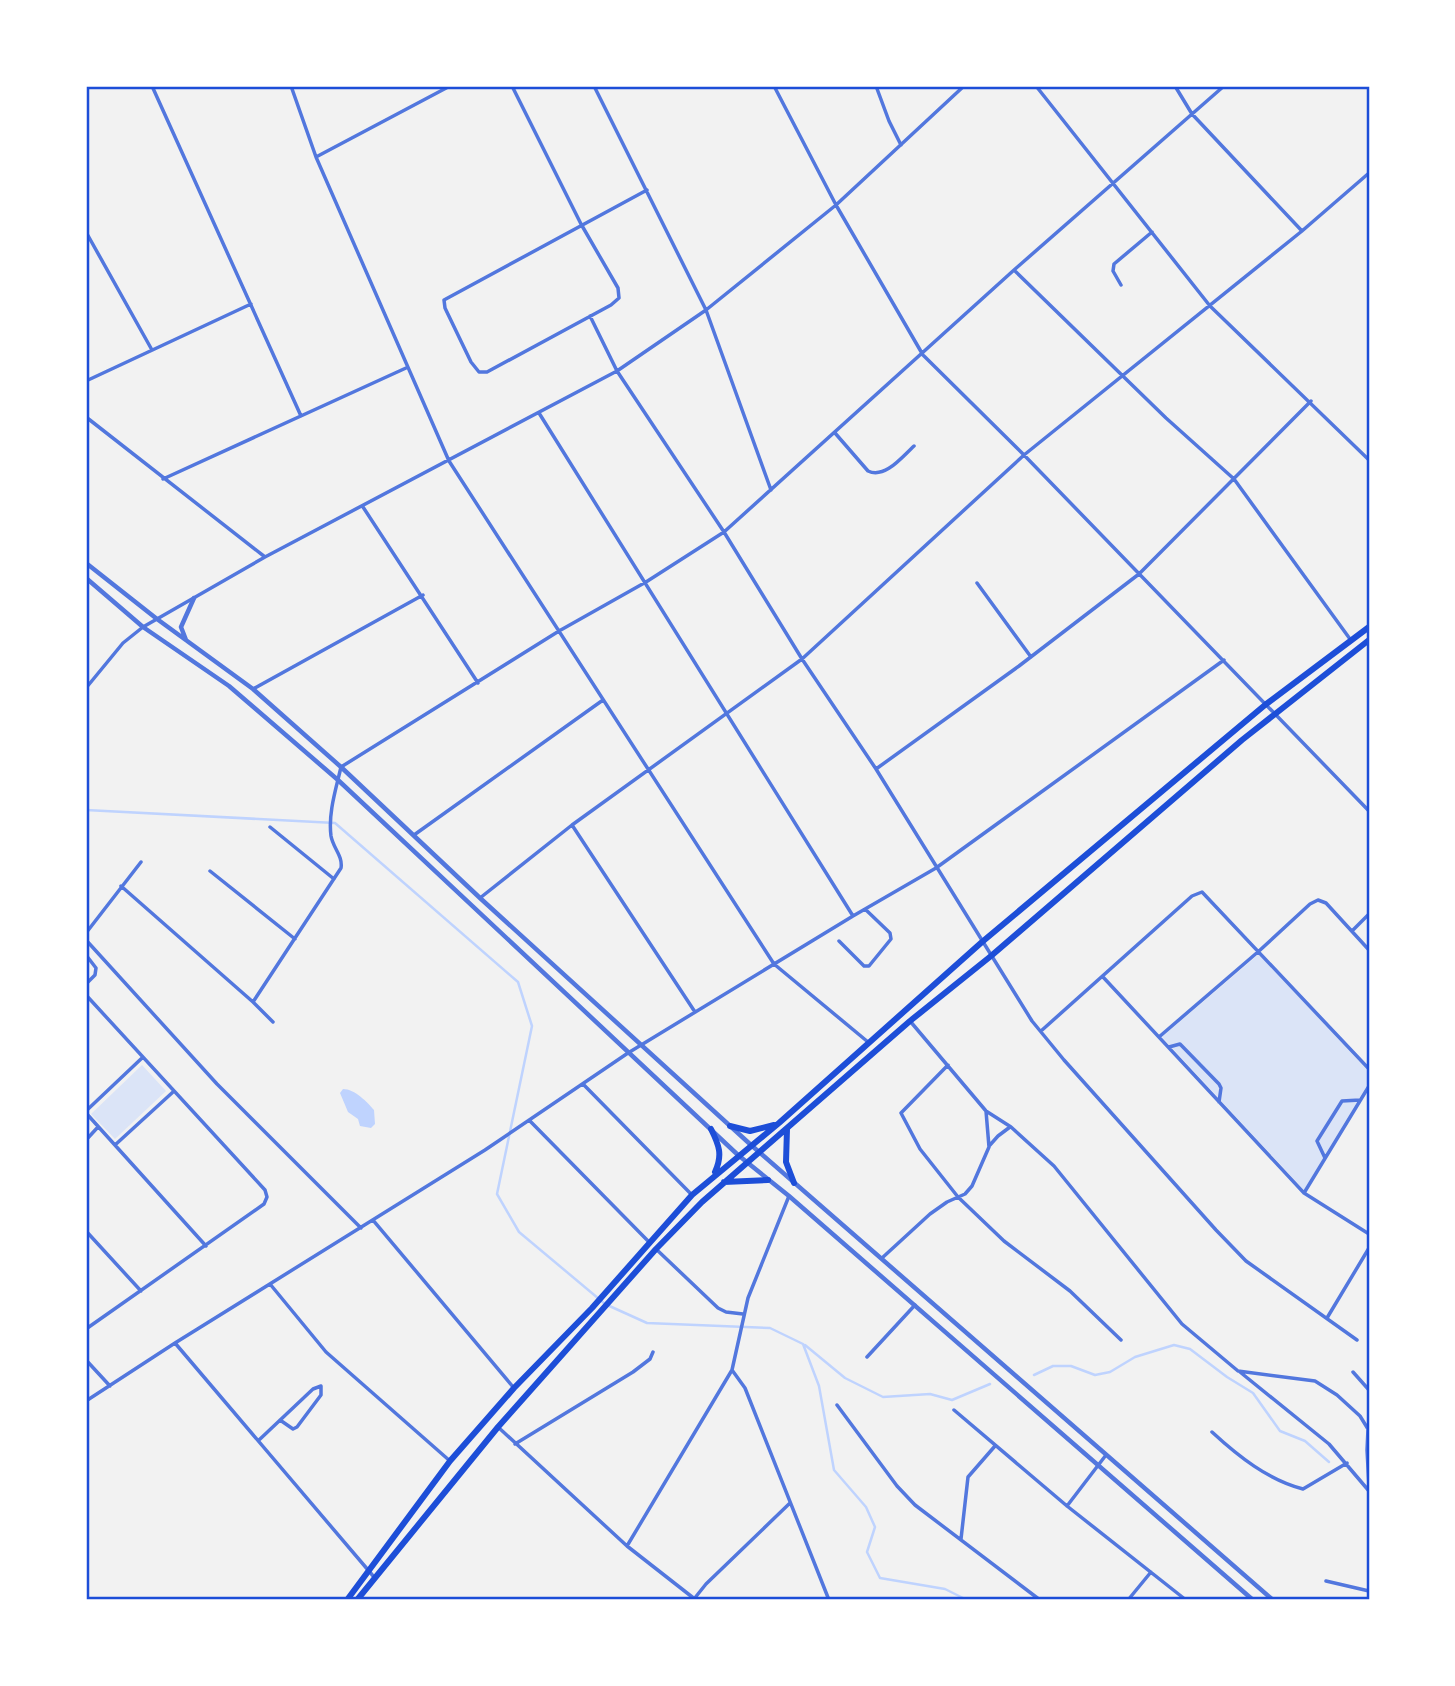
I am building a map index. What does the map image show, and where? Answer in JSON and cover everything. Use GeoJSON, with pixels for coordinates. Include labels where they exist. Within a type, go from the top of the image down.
{"type":"FeatureCollection","features":[{"type":"Feature","properties":{"kind":"main road"},"geometry":{"type":"LineString","coordinates":[[347,1600],[599,1315],[692,1195],[779,1123],[982,942],[1265,705],[1369,628]]}},
{"type":"Feature","properties":{"kind":"main road"},"geometry":{"type":"LineString","coordinates":[[357,1600],[450,1461],[514,1388],[653,1246],[746,1161],[787,1129],[910,1021],[1242,740],[1369,640]]}},
{"type":"Feature","properties":{"kind":"main road"},"geometry":{"type":"LineString","coordinates":[[730,1126],[750,1130],[779,1123]]}},
{"type":"Feature","properties":{"kind":"main road"},"geometry":{"type":"LineString","coordinates":[[710,1129],[720,1146],[720,1161],[713,1177]]}},
{"type":"Feature","properties":{"kind":"main road"},"geometry":{"type":"LineString","coordinates":[[787,1129],[786,1162],[794,1183]]}},
{"type":"Feature","properties":{"kind":"main road"},"geometry":{"type":"LineString","coordinates":[[724,1182],[768,1180]]}},
{"type":"Feature","properties":{"kind":"street"},"geometry":{"type":"LineString","coordinates":[[152,86],[301,416]]}},
{"type":"Feature","properties":{"kind":"street"},"geometry":{"type":"LineString","coordinates":[[290,86],[316,157],[449,461],[774,964],[869,1043]]}},
{"type":"Feature","properties":{"kind":"street"},"geometry":{"type":"LineString","coordinates":[[316,157],[450,86]]}},
{"type":"Feature","properties":{"kind":"street"},"geometry":{"type":"LineString","coordinates":[[512,86],[581,224],[618,288],[619,299],[487,372],[479,372],[471,362],[445,308],[444,300],[581,224],[647,190]]}},
{"type":"Feature","properties":{"kind":"street"},"geometry":{"type":"LineString","coordinates":[[594,86],[706,310],[771,490]]}},
{"type":"Feature","properties":{"kind":"street"},"geometry":{"type":"LineString","coordinates":[[774,86],[836,205],[923,355],[1024,455],[1369,811]]}},
{"type":"Feature","properties":{"kind":"street"},"geometry":{"type":"LineString","coordinates":[[876,86],[901,145]]}},
{"type":"Feature","properties":{"kind":"street"},"geometry":{"type":"LineString","coordinates":[[86,688],[123,643],[157,619],[265,557],[617,371],[706,310],[836,205],[964,86]]}},
{"type":"Feature","properties":{"kind":"street"},"geometry":{"type":"LineString","coordinates":[[1036,86],[1210,306],[1369,460]]}},
{"type":"Feature","properties":{"kind":"street"},"geometry":{"type":"LineString","coordinates":[[1174,86],[1192,114],[1302,231]]}},
{"type":"Feature","properties":{"kind":"street"},"geometry":{"type":"LineString","coordinates":[[253,1002],[334,879],[342,861],[331,835],[331,817],[341,767],[724,532],[1224,86]]}},
{"type":"Feature","properties":{"kind":"street"},"geometry":{"type":"LineString","coordinates":[[480,898],[572,825],[802,659],[1024,455],[1302,231],[1369,173]]}},
{"type":"Feature","properties":{"kind":"street"},"geometry":{"type":"LineString","coordinates":[[86,232],[152,350]]}},
{"type":"Feature","properties":{"kind":"street"},"geometry":{"type":"LineString","coordinates":[[1121,285],[1113,271],[1114,264],[1152,232]]}},
{"type":"Feature","properties":{"kind":"street"},"geometry":{"type":"LineString","coordinates":[[1014,271],[1234,479],[1351,641]]}},
{"type":"Feature","properties":{"kind":"street"},"geometry":{"type":"LineString","coordinates":[[86,381],[251,304]]}},
{"type":"Feature","properties":{"kind":"street"},"geometry":{"type":"LineString","coordinates":[[590,316],[617,371],[724,532],[802,659],[876,769],[990,956],[1041,1031],[1238,1253],[1357,1340]]}},
{"type":"Feature","properties":{"kind":"street"},"geometry":{"type":"LineString","coordinates":[[163,479],[407,368]]}},
{"type":"Feature","properties":{"kind":"street"},"geometry":{"type":"LineString","coordinates":[[876,769],[1031,657],[1139,574],[1311,401]]}},
{"type":"Feature","properties":{"kind":"street"},"geometry":{"type":"LineString","coordinates":[[539,412],[853,916]]}},
{"type":"Feature","properties":{"kind":"street"},"geometry":{"type":"LineString","coordinates":[[86,417],[265,557]]}},
{"type":"Feature","properties":{"kind":"street"},"geometry":{"type":"LineString","coordinates":[[835,433],[868,471],[875,474],[883,472],[914,446]]}},
{"type":"Feature","properties":{"kind":"street"},"geometry":{"type":"LineString","coordinates":[[363,506],[478,683]]}},
{"type":"Feature","properties":{"kind":"street"},"geometry":{"type":"LineString","coordinates":[[86,563],[253,689],[751,1146],[1273,1600]]}},
{"type":"Feature","properties":{"kind":"street"},"geometry":{"type":"LineString","coordinates":[[86,578],[144,627],[229,686],[338,780],[738,1155],[789,1196],[1253,1600]]}},
{"type":"Feature","properties":{"kind":"street"},"geometry":{"type":"LineString","coordinates":[[977,583],[1031,657]]}},
{"type":"Feature","properties":{"kind":"street"},"geometry":{"type":"LineString","coordinates":[[253,689],[423,595]]}},
{"type":"Feature","properties":{"kind":"street"},"geometry":{"type":"LineString","coordinates":[[187,641],[181,627],[194,598]]}},
{"type":"Feature","properties":{"kind":"street"},"geometry":{"type":"LineString","coordinates":[[86,1401],[507,1135],[628,1053],[853,916],[936,869],[1224,660]]}},
{"type":"Feature","properties":{"kind":"street"},"geometry":{"type":"LineString","coordinates":[[413,835],[603,700]]}},
{"type":"Feature","properties":{"kind":"street"},"geometry":{"type":"LineString","coordinates":[[572,825],[695,1012]]}},
{"type":"Feature","properties":{"kind":"street"},"geometry":{"type":"LineString","coordinates":[[270,827],[334,879]]}},
{"type":"Feature","properties":{"kind":"street"},"geometry":{"type":"LineString","coordinates":[[86,933],[141,862]]}},
{"type":"Feature","properties":{"kind":"street"},"geometry":{"type":"LineString","coordinates":[[210,871],[295,939]]}},
{"type":"Feature","properties":{"kind":"street"},"geometry":{"type":"LineString","coordinates":[[121,886],[273,1022]]}},
{"type":"Feature","properties":{"kind":"street"},"geometry":{"type":"LineString","coordinates":[[1041,1031],[1192,896],[1202,892],[1369,1069]]}},
{"type":"Feature","properties":{"kind":"street"},"geometry":{"type":"LineString","coordinates":[[1159,1037],[1310,904],[1318,900],[1326,903],[1369,950]]}},
{"type":"Feature","properties":{"kind":"street"},"geometry":{"type":"LineString","coordinates":[[839,941],[864,966],[869,966],[891,939],[890,933],[865,909]]}},
{"type":"Feature","properties":{"kind":"street"},"geometry":{"type":"LineString","coordinates":[[1352,931],[1369,914]]}},
{"type":"Feature","properties":{"kind":"street"},"geometry":{"type":"LineString","coordinates":[[86,940],[218,1084],[361,1228]]}},
{"type":"Feature","properties":{"kind":"street"},"geometry":{"type":"LineString","coordinates":[[86,955],[96,968],[95,975],[86,984]]}},
{"type":"Feature","properties":{"kind":"street"},"geometry":{"type":"LineString","coordinates":[[1102,976],[1304,1192],[1369,1234]]}},
{"type":"Feature","properties":{"kind":"street"},"geometry":{"type":"LineString","coordinates":[[86,995],[265,1190],[267,1197],[264,1204],[86,1329]]}},
{"type":"Feature","properties":{"kind":"street"},"geometry":{"type":"LineString","coordinates":[[910,1021],[986,1111],[1011,1127],[1054,1166],[1182,1324],[1329,1444],[1369,1489]]}},
{"type":"Feature","properties":{"kind":"street"},"geometry":{"type":"LineString","coordinates":[[1168,1047],[1180,1044],[1219,1084],[1220,1102]]}},
{"type":"Feature","properties":{"kind":"street"},"geometry":{"type":"LineString","coordinates":[[142,1058],[86,1112],[206,1246]]}},
{"type":"Feature","properties":{"kind":"street"},"geometry":{"type":"LineString","coordinates":[[948,1065],[904,1109],[901,1116],[920,1149],[958,1197],[1004,1241],[1070,1291],[1121,1340]]}},
{"type":"Feature","properties":{"kind":"street"},"geometry":{"type":"LineString","coordinates":[[583,1084],[692,1195]]}},
{"type":"Feature","properties":{"kind":"street"},"geometry":{"type":"LineString","coordinates":[[1304,1192],[1369,1086]]}},
{"type":"Feature","properties":{"kind":"street"},"geometry":{"type":"LineString","coordinates":[[115,1145],[173,1091]]}},
{"type":"Feature","properties":{"kind":"street"},"geometry":{"type":"LineString","coordinates":[[1325,1158],[1317,1141],[1318,1137],[1342,1101],[1360,1100]]}},
{"type":"Feature","properties":{"kind":"street"},"geometry":{"type":"LineString","coordinates":[[986,1111],[989,1147]]}},
{"type":"Feature","properties":{"kind":"street"},"geometry":{"type":"LineString","coordinates":[[528,1121],[718,1308],[743,1314]]}},
{"type":"Feature","properties":{"kind":"street"},"geometry":{"type":"LineString","coordinates":[[86,1140],[99,1127]]}},
{"type":"Feature","properties":{"kind":"street"},"geometry":{"type":"LineString","coordinates":[[882,1258],[930,1214],[972,1186],[989,1147],[1011,1127]]}},
{"type":"Feature","properties":{"kind":"street"},"geometry":{"type":"LineString","coordinates":[[627,1546],[732,1370],[743,1314],[789,1196]]}},
{"type":"Feature","properties":{"kind":"street"},"geometry":{"type":"LineString","coordinates":[[373,1220],[514,1388]]}},
{"type":"Feature","properties":{"kind":"street"},"geometry":{"type":"LineString","coordinates":[[86,1231],[141,1291]]}},
{"type":"Feature","properties":{"kind":"street"},"geometry":{"type":"LineString","coordinates":[[1327,1318],[1369,1248]]}},
{"type":"Feature","properties":{"kind":"street"},"geometry":{"type":"LineString","coordinates":[[270,1283],[326,1352],[450,1461]]}},
{"type":"Feature","properties":{"kind":"street"},"geometry":{"type":"LineString","coordinates":[[867,1357],[915,1305]]}},
{"type":"Feature","properties":{"kind":"street"},"geometry":{"type":"LineString","coordinates":[[175,1343],[372,1574]]}},
{"type":"Feature","properties":{"kind":"street"},"geometry":{"type":"LineString","coordinates":[[515,1444],[633,1372],[650,1359],[653,1352]]}},
{"type":"Feature","properties":{"kind":"street"},"geometry":{"type":"LineString","coordinates":[[86,1360],[110,1386]]}},
{"type":"Feature","properties":{"kind":"street"},"geometry":{"type":"LineString","coordinates":[[732,1370],[745,1388],[828,1600]]}},
{"type":"Feature","properties":{"kind":"street"},"geometry":{"type":"LineString","coordinates":[[1238,1371],[1315,1381],[1337,1395],[1360,1416],[1368,1429],[1369,1489]]}},
{"type":"Feature","properties":{"kind":"street"},"geometry":{"type":"LineString","coordinates":[[1353,1372],[1369,1390]]}},
{"type":"Feature","properties":{"kind":"street"},"geometry":{"type":"LineString","coordinates":[[259,1440],[280,1420],[313,1389],[321,1386],[321,1395],[297,1427],[293,1429],[280,1420]]}},
{"type":"Feature","properties":{"kind":"street"},"geometry":{"type":"LineString","coordinates":[[837,1405],[897,1486],[915,1505],[1040,1600]]}},
{"type":"Feature","properties":{"kind":"street"},"geometry":{"type":"LineString","coordinates":[[954,1410],[1067,1506],[1186,1600]]}},
{"type":"Feature","properties":{"kind":"street"},"geometry":{"type":"LineString","coordinates":[[498,1427],[627,1546],[695,1600],[706,1584],[790,1503]]}},
{"type":"Feature","properties":{"kind":"street"},"geometry":{"type":"LineString","coordinates":[[1212,1432],[1267,1475],[1289,1486],[1303,1489],[1347,1463]]}},
{"type":"Feature","properties":{"kind":"street"},"geometry":{"type":"LineString","coordinates":[[961,1539],[968,1477],[995,1446]]}},
{"type":"Feature","properties":{"kind":"street"},"geometry":{"type":"LineString","coordinates":[[1067,1506],[1107,1454]]}},
{"type":"Feature","properties":{"kind":"street"},"geometry":{"type":"LineString","coordinates":[[1128,1600],[1151,1573]]}},
{"type":"Feature","properties":{"kind":"street"},"geometry":{"type":"LineString","coordinates":[[1326,1581],[1369,1591]]}},
{"type":"Feature","properties":{"kind":"shaded area"},"geometry":{"type":"Polygon","coordinates":[[[1259,954],[1369,1072],[1369,1082],[1304,1190],[1162,1037],[1259,954]]]}},
{"type":"Feature","properties":{"kind":"shaded area"},"geometry":{"type":"Polygon","coordinates":[[[142,1065],[166,1091],[115,1139],[91,1114],[142,1065]]]}},
{"type":"Feature","properties":{"kind":"water"},"geometry":{"type":"Polygon","coordinates":[[[343,1089],[356,1094],[374,1110],[375,1124],[371,1128],[360,1126],[358,1119],[348,1112],[340,1093],[343,1089]]]}},
{"type":"Feature","properties":{"kind":"waterway"},"geometry":{"type":"LineString","coordinates":[[86,810],[335,823],[518,982],[532,1026],[497,1194],[519,1232],[605,1304],[647,1323],[770,1328],[803,1344],[819,1386],[834,1470],[866,1507],[875,1527],[867,1552],[880,1578],[945,1589],[967,1600]]}},
{"type":"Feature","properties":{"kind":"waterway"},"geometry":{"type":"LineString","coordinates":[[805,1345],[845,1378],[883,1397],[930,1394],[952,1400],[990,1384]]}},
{"type":"Feature","properties":{"kind":"waterway"},"geometry":{"type":"LineString","coordinates":[[1034,1375],[1053,1366],[1071,1366],[1095,1375],[1110,1372],[1135,1357],[1174,1345],[1190,1349],[1253,1393],[1280,1431],[1305,1441],[1329,1462]]}}]}
